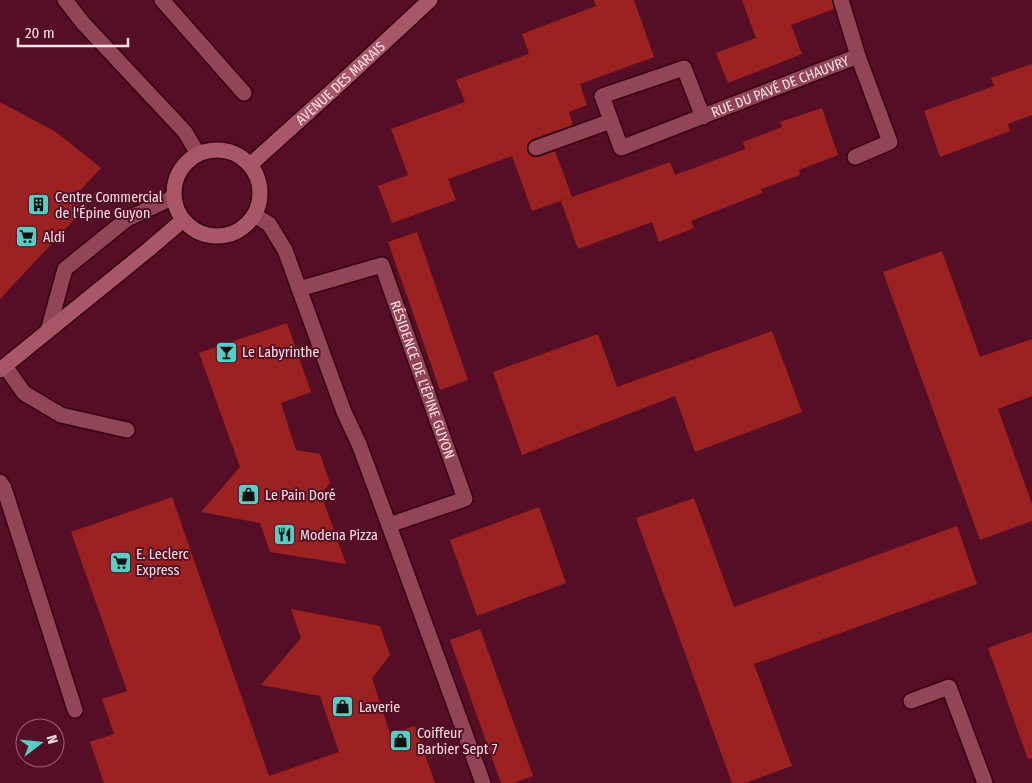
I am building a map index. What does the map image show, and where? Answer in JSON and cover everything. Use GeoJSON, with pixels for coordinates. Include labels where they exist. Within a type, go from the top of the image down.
{"type":"FeatureCollection","features":[{"type":"Feature","properties":{"kind":"street"},"geometry":{"type":"LineString","coordinates":[[65,0],[83,22],[186,132],[198,154]]}},
{"type":"Feature","properties":{"kind":"street"},"geometry":{"type":"LineString","coordinates":[[162,0],[244,92]]}},
{"type":"Feature","properties":{"kind":"street","name":"AVENUE DES MARAIS"},"geometry":{"type":"LineString","coordinates":[[250,165],[430,0]]}},
{"type":"Feature","properties":{"kind":"street","name":"RUE DU PAVÉ DE CHAUVRY"},"geometry":{"type":"LineString","coordinates":[[841,0],[858,56],[890,142],[855,157]]}},
{"type":"Feature","properties":{"kind":"street","name":"RUE DU PAVÉ DE CHAUVRY"},"geometry":{"type":"LineString","coordinates":[[703,117],[684,68],[602,96],[621,148],[703,117],[858,56]]}},
{"type":"Feature","properties":{"kind":"street"},"geometry":{"type":"LineString","coordinates":[[536,148],[611,121]]}},
{"type":"Feature","properties":{"kind":"street"},"geometry":{"type":"LineString","coordinates":[[220,150],[232,152],[250,165],[257,177],[260,190],[259,203],[254,215],[245,226],[234,233],[220,236],[206,235],[194,229],[183,220],[174,198],[175,185],[179,172],[188,162],[198,154],[220,150]]}},
{"type":"Feature","properties":{"kind":"street"},"geometry":{"type":"LineString","coordinates":[[48,331],[65,269],[127,219],[174,198]]}},
{"type":"Feature","properties":{"kind":"street"},"geometry":{"type":"LineString","coordinates":[[254,215],[269,224],[285,250],[344,412],[359,444],[389,524],[483,783]]}},
{"type":"Feature","properties":{"kind":"street"},"geometry":{"type":"LineString","coordinates":[[126,430],[61,415],[24,393],[2,368],[183,220]]}},
{"type":"Feature","properties":{"kind":"street","name":"RÉSIDENCE DE L'ÉPINE GUYON"},"geometry":{"type":"LineString","coordinates":[[299,289],[382,265],[465,499],[389,524]]}},
{"type":"Feature","properties":{"kind":"street"},"geometry":{"type":"LineString","coordinates":[[0,482],[4,488],[75,710]]}},
{"type":"Feature","properties":{"kind":"street"},"geometry":{"type":"LineString","coordinates":[[911,701],[949,687],[985,783]]}},
{"type":"Feature","properties":{"kind":"building"},"geometry":{"type":"Polygon","coordinates":[[[594,0],[634,0],[654,57],[580,84],[587,105],[569,112],[573,125],[529,142],[527,152],[534,157],[555,151],[572,197],[532,211],[512,156],[448,179],[456,200],[392,223],[378,186],[408,175],[391,129],[465,102],[456,80],[529,54],[522,34],[596,6],[594,0]]]}},
{"type":"Feature","properties":{"kind":"building"},"geometry":{"type":"Polygon","coordinates":[[[742,0],[832,0],[834,9],[791,25],[802,54],[728,83],[716,53],[756,38],[742,0]]]}},
{"type":"Feature","properties":{"kind":"building"},"geometry":{"type":"Polygon","coordinates":[[[1032,64],[1032,115],[1008,124],[1010,131],[940,157],[924,111],[994,86],[991,78],[1032,64]]]}},
{"type":"Feature","properties":{"kind":"building","name":"Centre Commercial de l'Épine Guyon"},"geometry":{"type":"Polygon","coordinates":[[[0,102],[54,131],[101,168],[72,199],[83,210],[0,299],[0,102]]]}},
{"type":"Feature","properties":{"kind":"building"},"geometry":{"type":"Polygon","coordinates":[[[822,108],[838,155],[799,170],[800,175],[761,189],[762,193],[691,221],[694,228],[659,242],[652,222],[578,249],[561,201],[670,162],[675,175],[745,149],[743,142],[782,127],[780,122],[822,108]]]}},
{"type":"Feature","properties":{"kind":"building"},"geometry":{"type":"Polygon","coordinates":[[[417,232],[468,380],[440,390],[388,242],[417,232]]]}},
{"type":"Feature","properties":{"kind":"building"},"geometry":{"type":"Polygon","coordinates":[[[942,251],[980,357],[1032,339],[1032,396],[998,409],[1032,504],[1032,521],[980,540],[883,272],[942,251]]]}},
{"type":"Feature","properties":{"kind":"building"},"geometry":{"type":"Polygon","coordinates":[[[287,323],[311,392],[281,403],[296,450],[320,454],[330,483],[321,494],[346,564],[270,552],[260,523],[201,512],[240,467],[199,353],[287,323]]]}},
{"type":"Feature","properties":{"kind":"building"},"geometry":{"type":"Polygon","coordinates":[[[772,331],[802,412],[695,452],[675,396],[522,455],[493,372],[598,334],[617,387],[772,331]]]}},
{"type":"Feature","properties":{"kind":"building"},"geometry":{"type":"Polygon","coordinates":[[[172,497],[269,776],[339,752],[320,696],[261,685],[301,638],[291,609],[380,626],[390,655],[372,678],[390,734],[415,726],[435,783],[104,783],[90,742],[114,734],[102,699],[127,691],[71,532],[172,497]]]}},
{"type":"Feature","properties":{"kind":"building"},"geometry":{"type":"Polygon","coordinates":[[[694,498],[734,607],[957,526],[977,584],[754,664],[792,766],[745,783],[732,783],[636,518],[694,498]]]}},
{"type":"Feature","properties":{"kind":"building"},"geometry":{"type":"Polygon","coordinates":[[[539,507],[566,583],[477,616],[450,540],[539,507]]]}},
{"type":"Feature","properties":{"kind":"building"},"geometry":{"type":"Polygon","coordinates":[[[480,629],[533,776],[514,783],[501,783],[450,640],[480,629]]]}},
{"type":"Feature","properties":{"kind":"building"},"geometry":{"type":"Polygon","coordinates":[[[1032,632],[1032,758],[1028,759],[988,648],[1032,632]]]}},
{"type":"Feature","properties":{"kind":"place","name":"Centre Commercial de l'Épine Guyon"},"geometry":{"type":"Point","coordinates":[39,205]}},
{"type":"Feature","properties":{"kind":"place","name":"Aldi"},"geometry":{"type":"Point","coordinates":[27,237]}},
{"type":"Feature","properties":{"kind":"place","name":"Le Labyrinthe"},"geometry":{"type":"Point","coordinates":[226,352]}},
{"type":"Feature","properties":{"kind":"place","name":"Le Pain Doré"},"geometry":{"type":"Point","coordinates":[249,495]}},
{"type":"Feature","properties":{"kind":"place","name":"Modena Pizza"},"geometry":{"type":"Point","coordinates":[284,535]}},
{"type":"Feature","properties":{"kind":"place","name":"E. Leclerc Express"},"geometry":{"type":"Point","coordinates":[120,562]}},
{"type":"Feature","properties":{"kind":"place","name":"Laverie"},"geometry":{"type":"Point","coordinates":[343,707]}},
{"type":"Feature","properties":{"kind":"place","name":"Coiffeur Barbier Sept 7"},"geometry":{"type":"Point","coordinates":[401,741]}}]}
